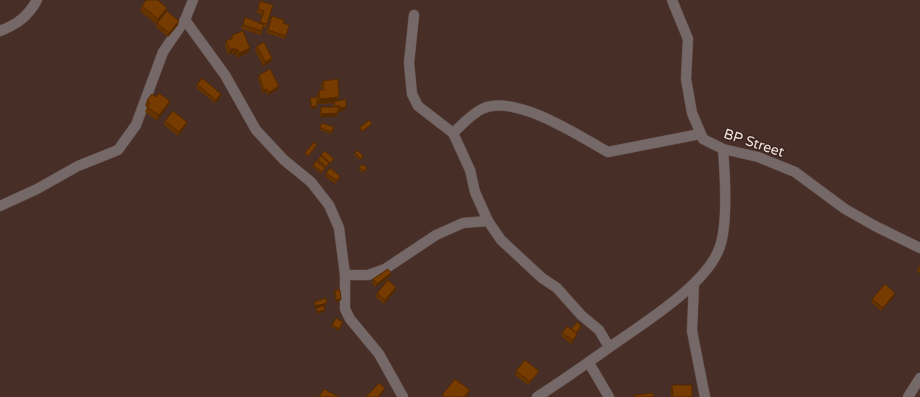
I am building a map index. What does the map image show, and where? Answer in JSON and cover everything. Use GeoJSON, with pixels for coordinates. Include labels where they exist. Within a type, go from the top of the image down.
{"type":"FeatureCollection","features":[{"type":"Feature","properties":{"kind":"street"},"geometry":{"type":"LineString","coordinates":[[0,30],[21,21],[30,12],[37,0]]}},
{"type":"Feature","properties":{"kind":"street"},"geometry":{"type":"LineString","coordinates":[[0,206],[37,189],[78,166],[118,150],[136,125],[163,52],[185,20],[193,0]]}},
{"type":"Feature","properties":{"kind":"street"},"geometry":{"type":"LineString","coordinates":[[453,133],[470,117],[483,108],[495,106],[512,108],[551,119],[608,152],[700,134],[692,113],[686,78],[688,39],[675,1]]}},
{"type":"Feature","properties":{"kind":"street"},"geometry":{"type":"LineString","coordinates":[[414,15],[409,48],[412,94],[418,106],[453,133],[470,170],[475,192],[488,221],[501,240],[542,278],[557,288],[581,315],[599,330],[609,348]]}},
{"type":"Feature","properties":{"kind":"street"},"geometry":{"type":"LineString","coordinates":[[185,20],[225,75],[256,130],[284,160],[311,182],[329,205],[338,228],[345,275],[345,309],[350,319],[379,354],[403,397]]}},
{"type":"Feature","properties":{"kind":"street","name":"BP Street"},"geometry":{"type":"LineString","coordinates":[[700,134],[708,143],[723,149],[758,157],[795,172],[845,209],[875,226],[920,248]]}},
{"type":"Feature","properties":{"kind":"street"},"geometry":{"type":"LineString","coordinates":[[537,397],[590,363],[694,284],[713,259],[722,240],[725,181],[723,149]]}},
{"type":"Feature","properties":{"kind":"street"},"geometry":{"type":"LineString","coordinates":[[345,275],[368,275],[385,269],[436,235],[463,223],[488,221]]}},
{"type":"Feature","properties":{"kind":"street"},"geometry":{"type":"LineString","coordinates":[[694,284],[692,331],[705,397]]}},
{"type":"Feature","properties":{"kind":"street"},"geometry":{"type":"LineString","coordinates":[[590,363],[609,397]]}},
{"type":"Feature","properties":{"kind":"street"},"geometry":{"type":"LineString","coordinates":[[908,397],[920,378]]}},
{"type":"Feature","properties":{"kind":"building"},"geometry":{"type":"Polygon","coordinates":[[[146,0],[158,0],[167,8],[158,19],[142,6],[146,0]]]}},
{"type":"Feature","properties":{"kind":"building"},"geometry":{"type":"Polygon","coordinates":[[[260,1],[273,5],[267,24],[260,22],[264,11],[258,9],[260,1]]]}},
{"type":"Feature","properties":{"kind":"building"},"geometry":{"type":"Polygon","coordinates":[[[167,11],[179,21],[169,33],[157,23],[167,11]]]}},
{"type":"Feature","properties":{"kind":"building"},"geometry":{"type":"Polygon","coordinates":[[[272,16],[284,20],[283,23],[289,25],[286,36],[268,30],[272,16]]]}},
{"type":"Feature","properties":{"kind":"building"},"geometry":{"type":"Polygon","coordinates":[[[245,17],[264,25],[262,31],[243,25],[245,17]]]}},
{"type":"Feature","properties":{"kind":"building"},"geometry":{"type":"Polygon","coordinates":[[[243,31],[250,48],[239,53],[238,49],[235,50],[234,48],[230,50],[226,41],[233,38],[232,35],[243,31]]]}},
{"type":"Feature","properties":{"kind":"building"},"geometry":{"type":"Polygon","coordinates":[[[264,42],[272,58],[265,62],[257,46],[264,42]]]}},
{"type":"Feature","properties":{"kind":"building"},"geometry":{"type":"Polygon","coordinates":[[[270,69],[279,86],[269,92],[267,89],[264,90],[259,75],[270,69]]]}},
{"type":"Feature","properties":{"kind":"building"},"geometry":{"type":"Polygon","coordinates":[[[202,78],[221,94],[216,100],[197,84],[202,78]]]}},
{"type":"Feature","properties":{"kind":"building"},"geometry":{"type":"Polygon","coordinates":[[[338,79],[339,97],[320,99],[319,90],[324,90],[323,81],[338,79]]]}},
{"type":"Feature","properties":{"kind":"building"},"geometry":{"type":"Polygon","coordinates":[[[159,93],[170,101],[159,115],[147,107],[150,103],[147,100],[152,94],[156,97],[159,93]]]}},
{"type":"Feature","properties":{"kind":"building"},"geometry":{"type":"Polygon","coordinates":[[[317,97],[317,106],[312,107],[310,98],[317,97]]]}},
{"type":"Feature","properties":{"kind":"building"},"geometry":{"type":"Polygon","coordinates":[[[346,99],[346,107],[340,108],[339,105],[335,107],[334,102],[346,99]]]}},
{"type":"Feature","properties":{"kind":"building"},"geometry":{"type":"Polygon","coordinates":[[[321,107],[338,107],[338,113],[321,114],[321,107]]]}},
{"type":"Feature","properties":{"kind":"building"},"geometry":{"type":"Polygon","coordinates":[[[173,111],[187,122],[179,132],[165,121],[173,111]]]}},
{"type":"Feature","properties":{"kind":"building"},"geometry":{"type":"Polygon","coordinates":[[[369,120],[372,124],[362,131],[360,127],[369,120]]]}},
{"type":"Feature","properties":{"kind":"building"},"geometry":{"type":"Polygon","coordinates":[[[322,123],[334,127],[332,132],[320,128],[322,123]]]}},
{"type":"Feature","properties":{"kind":"building"},"geometry":{"type":"Polygon","coordinates":[[[314,142],[317,144],[308,156],[305,153],[314,142]]]}},
{"type":"Feature","properties":{"kind":"building"},"geometry":{"type":"Polygon","coordinates":[[[357,150],[363,156],[361,159],[355,153],[357,150]]]}},
{"type":"Feature","properties":{"kind":"building"},"geometry":{"type":"Polygon","coordinates":[[[325,151],[334,159],[330,163],[321,155],[325,151]]]}},
{"type":"Feature","properties":{"kind":"building"},"geometry":{"type":"Polygon","coordinates":[[[321,156],[329,163],[326,167],[318,159],[321,156]]]}},
{"type":"Feature","properties":{"kind":"building"},"geometry":{"type":"Polygon","coordinates":[[[316,161],[325,168],[322,172],[313,165],[316,161]]]}},
{"type":"Feature","properties":{"kind":"building"},"geometry":{"type":"Polygon","coordinates":[[[363,164],[367,168],[363,171],[359,167],[363,164]]]}},
{"type":"Feature","properties":{"kind":"building"},"geometry":{"type":"Polygon","coordinates":[[[330,168],[340,176],[337,181],[326,173],[330,168]]]}},
{"type":"Feature","properties":{"kind":"building"},"geometry":{"type":"Polygon","coordinates":[[[388,269],[391,273],[377,284],[373,279],[388,269]]]}},
{"type":"Feature","properties":{"kind":"building"},"geometry":{"type":"Polygon","coordinates":[[[388,280],[396,287],[385,300],[377,293],[388,280]]]}},
{"type":"Feature","properties":{"kind":"building"},"geometry":{"type":"Polygon","coordinates":[[[885,284],[895,293],[883,308],[872,299],[885,284]]]}},
{"type":"Feature","properties":{"kind":"building"},"geometry":{"type":"Polygon","coordinates":[[[335,290],[340,290],[341,299],[336,300],[335,290]]]}},
{"type":"Feature","properties":{"kind":"building"},"geometry":{"type":"Polygon","coordinates":[[[326,298],[327,303],[315,306],[314,302],[326,298]]]}},
{"type":"Feature","properties":{"kind":"building"},"geometry":{"type":"Polygon","coordinates":[[[324,306],[325,310],[317,312],[316,308],[324,306]]]}},
{"type":"Feature","properties":{"kind":"building"},"geometry":{"type":"Polygon","coordinates":[[[336,318],[343,322],[339,329],[332,325],[336,318]]]}},
{"type":"Feature","properties":{"kind":"building"},"geometry":{"type":"Polygon","coordinates":[[[577,322],[581,326],[576,333],[571,329],[577,322]]]}},
{"type":"Feature","properties":{"kind":"building"},"geometry":{"type":"Polygon","coordinates":[[[567,326],[577,334],[573,340],[562,333],[567,326]]]}},
{"type":"Feature","properties":{"kind":"building"},"geometry":{"type":"Polygon","coordinates":[[[525,360],[539,371],[530,382],[516,371],[525,360]]]}},
{"type":"Feature","properties":{"kind":"building"},"geometry":{"type":"Polygon","coordinates":[[[455,379],[470,390],[464,397],[445,397],[442,395],[455,379]]]}},
{"type":"Feature","properties":{"kind":"building"},"geometry":{"type":"Polygon","coordinates":[[[379,383],[385,388],[378,397],[366,397],[379,383]]]}},
{"type":"Feature","properties":{"kind":"building"},"geometry":{"type":"Polygon","coordinates":[[[672,385],[692,385],[692,397],[673,397],[672,385]]]}},
{"type":"Feature","properties":{"kind":"building"},"geometry":{"type":"Polygon","coordinates":[[[324,389],[339,397],[319,397],[324,389]]]}},
{"type":"Feature","properties":{"kind":"building"},"geometry":{"type":"Polygon","coordinates":[[[653,393],[654,397],[634,397],[634,395],[653,393]]]}}]}
